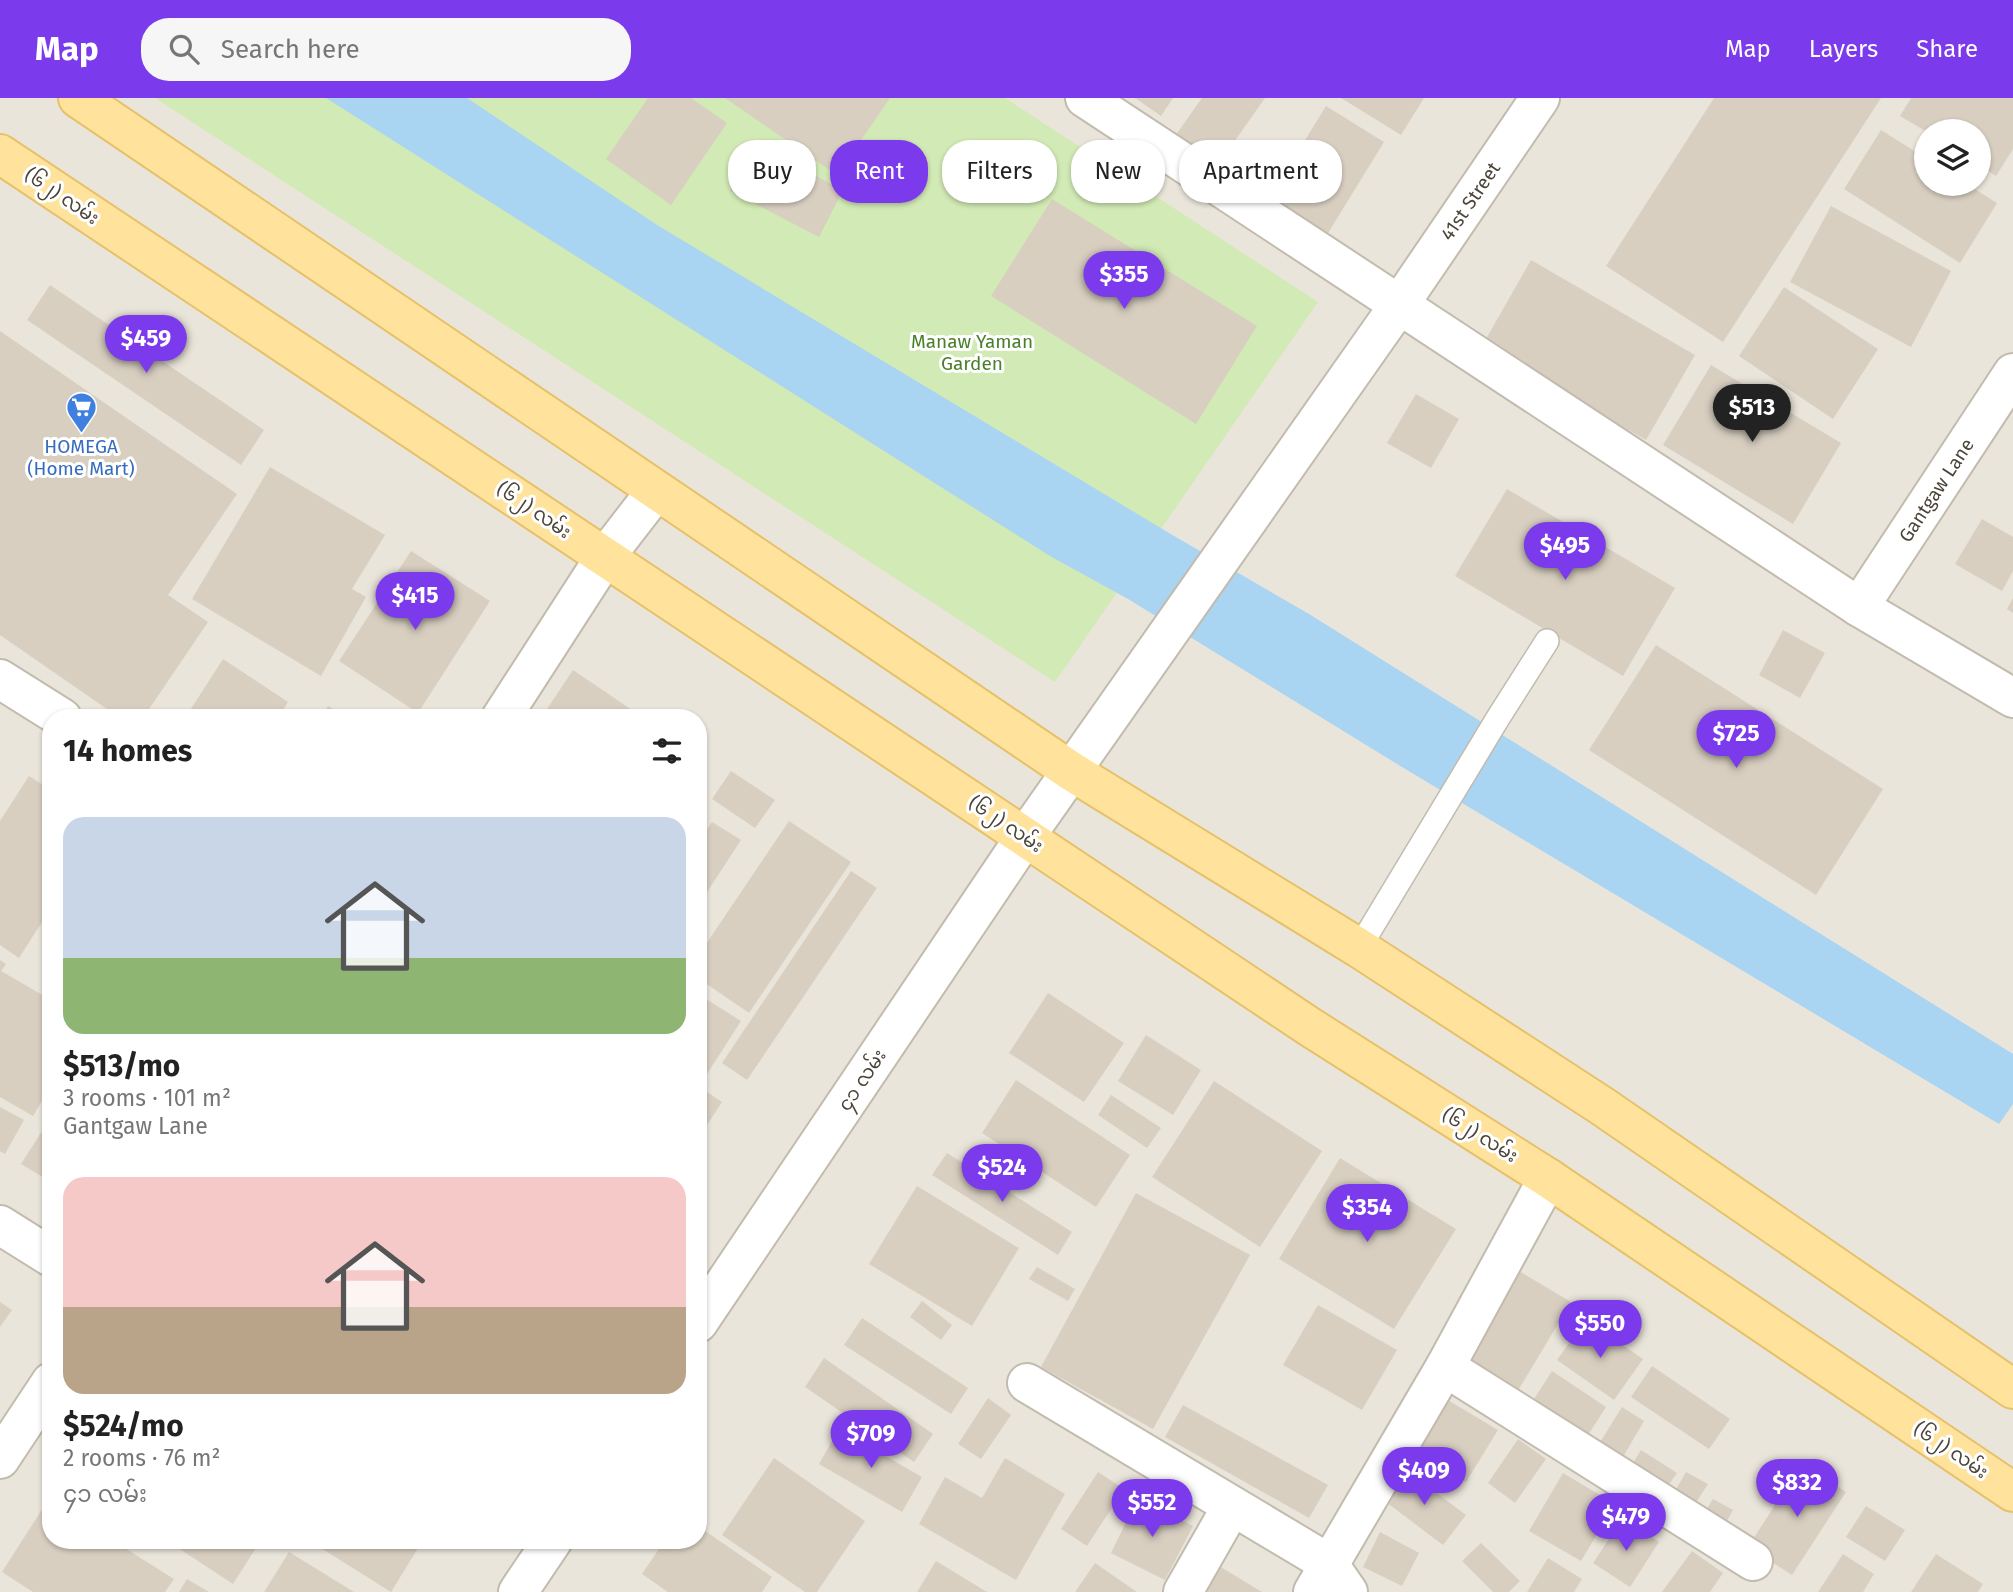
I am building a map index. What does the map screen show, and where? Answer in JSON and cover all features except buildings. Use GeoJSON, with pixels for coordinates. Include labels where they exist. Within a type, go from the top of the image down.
{"type":"FeatureCollection","features":[{"type":"Feature","properties":{"kind":"main road"},"geometry":{"type":"LineString","coordinates":[[78,98],[1071,771],[1359,948],[1602,1107],[2013,1389]]}},
{"type":"Feature","properties":{"kind":"main road","name":"(၆၂) လမ်း"},"geometry":{"type":"LineString","coordinates":[[0,154],[1310,1027],[1548,1178],[2013,1492]]}},
{"type":"Feature","properties":{"kind":"street"},"geometry":{"type":"LineString","coordinates":[[1085,98],[1859,607],[2013,698]]}},
{"type":"Feature","properties":{"kind":"street","name":"41st Street"},"geometry":{"type":"LineString","coordinates":[[1227,550],[1540,98]]}},
{"type":"Feature","properties":{"kind":"street","name":"Gantgaw Lane"},"geometry":{"type":"LineString","coordinates":[[1859,607],[2013,373]]}},
{"type":"Feature","properties":{"kind":"street"},"geometry":{"type":"LineString","coordinates":[[507,709],[605,557],[656,491]]}},
{"type":"Feature","properties":{"kind":"street","name":"၄၁ လမ်း"},"geometry":{"type":"LineString","coordinates":[[707,1310],[1025,837],[1227,550]]}},
{"type":"Feature","properties":{"kind":"street"},"geometry":{"type":"LineString","coordinates":[[0,679],[48,709]]}},
{"type":"Feature","properties":{"kind":"street"},"geometry":{"type":"LineString","coordinates":[[1027,1383],[1232,1506],[1330,1582],[1548,1178]]}},
{"type":"Feature","properties":{"kind":"street"},"geometry":{"type":"LineString","coordinates":[[0,1225],[42,1251]]}},
{"type":"Feature","properties":{"kind":"street"},"geometry":{"type":"LineString","coordinates":[[1445,1367],[1753,1561]]}},
{"type":"Feature","properties":{"kind":"street"},"geometry":{"type":"LineString","coordinates":[[0,1459],[42,1396]]}},
{"type":"Feature","properties":{"kind":"street"},"geometry":{"type":"LineString","coordinates":[[1182,1592],[1232,1506]]}},
{"type":"Feature","properties":{"kind":"street"},"geometry":{"type":"LineString","coordinates":[[518,1592],[546,1549]]}},
{"type":"Feature","properties":{"kind":"lane"},"geometry":{"type":"LineString","coordinates":[[1359,948],[1498,718],[1548,641]]}},
{"type":"Feature","properties":{"kind":"shaded area"},"geometry":{"type":"Polygon","coordinates":[[[0,98],[2013,98],[2013,1592],[0,1592],[0,98]]]}},
{"type":"Feature","properties":{"kind":"green space","name":"Manaw Yaman Garden"},"geometry":{"type":"Polygon","coordinates":[[[155,98],[1005,98],[1071,141],[1071,203],[1165,202],[1318,302],[1055,682],[155,98]]]}},
{"type":"Feature","properties":{"kind":"water"},"geometry":{"type":"Polygon","coordinates":[[[326,98],[467,98],[657,225],[1174,536],[1309,614],[2013,1054],[2013,1104],[1999,1124],[1402,767],[1128,599],[1050,556],[326,98]]]}},
{"type":"Feature","properties":{"kind":"place","name":"HOMEGA (Home Mart)"},"geometry":{"type":"Point","coordinates":[81,434]}}]}
